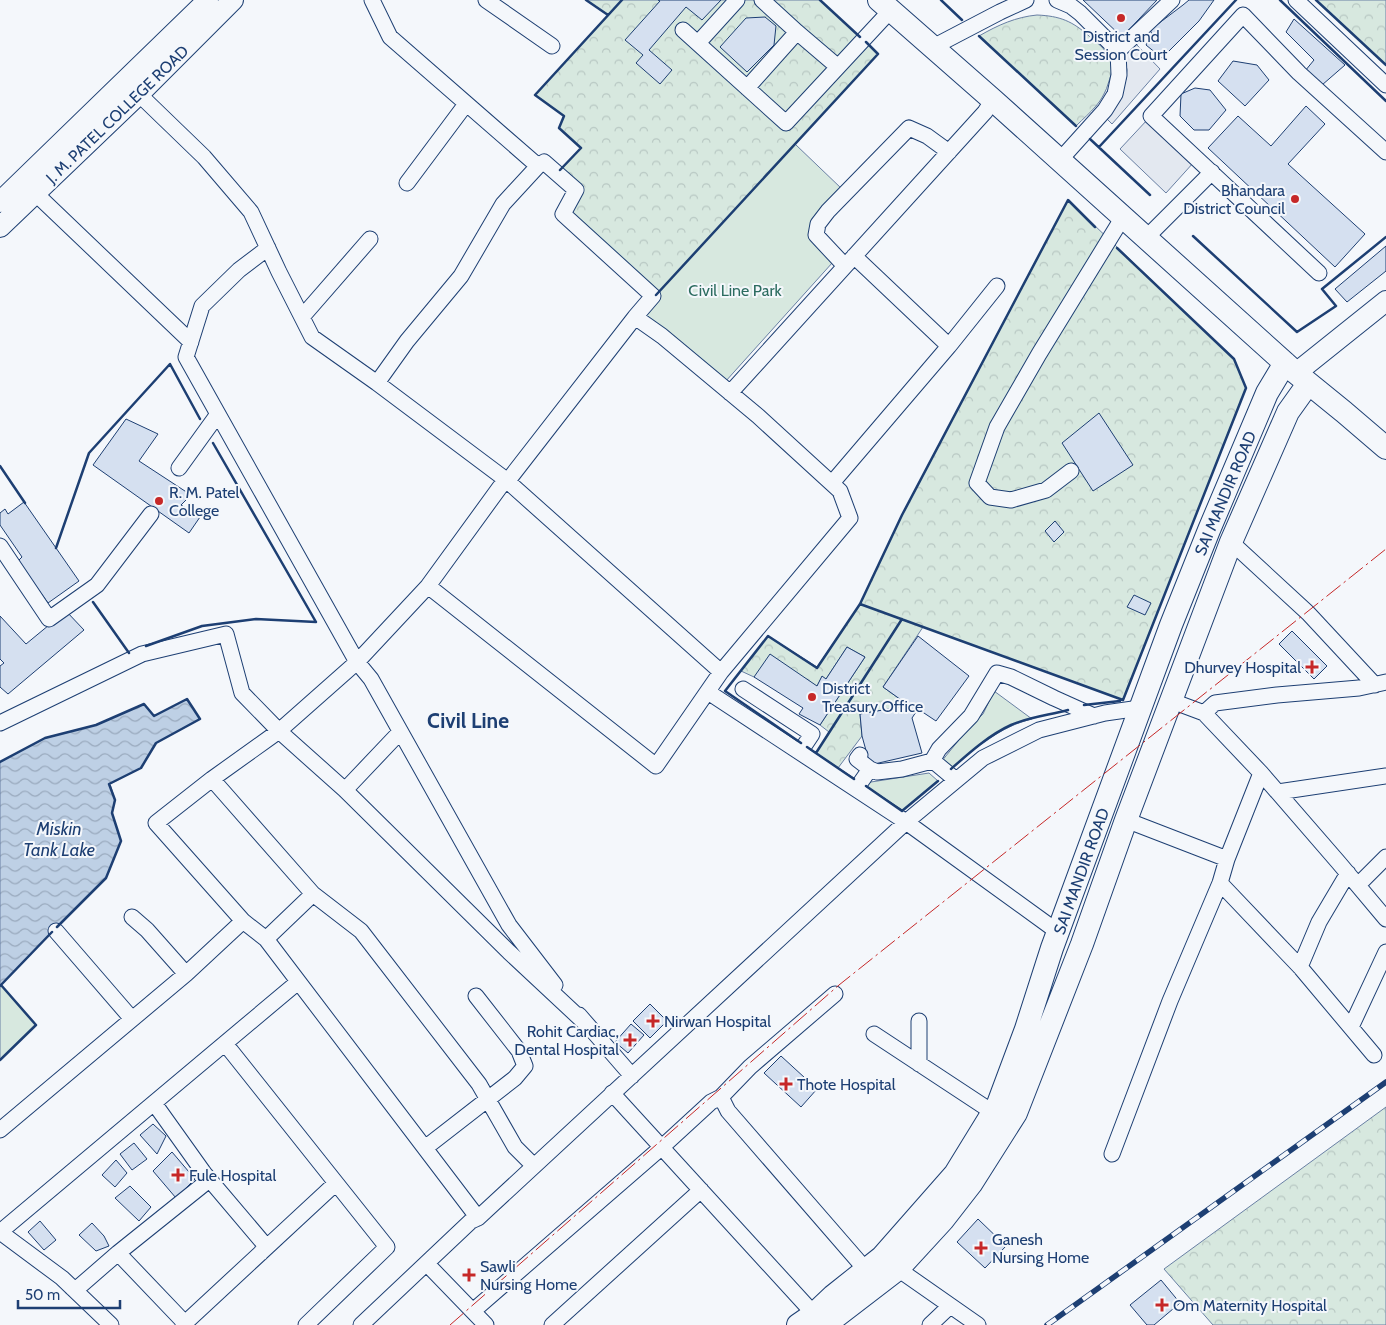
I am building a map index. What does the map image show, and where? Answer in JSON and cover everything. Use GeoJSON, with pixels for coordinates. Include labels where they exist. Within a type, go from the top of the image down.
{"type":"FeatureCollection","features":[{"type":"Feature","properties":{"kind":"highway"},"geometry":{"type":"LineString","coordinates":[[885,5],[1296,373],[1386,448]]}},
{"type":"Feature","properties":{"kind":"highway"},"geometry":{"type":"LineString","coordinates":[[1251,333],[1262,349],[1268,364],[1267,393]]}},
{"type":"Feature","properties":{"kind":"highway","name":"SAI MANDIR ROAD"},"geometry":{"type":"LineString","coordinates":[[812,1321],[898,1269],[943,1220],[971,1184],[1001,1118],[998,1104],[1026,1029],[1058,932],[1171,625],[1209,530],[1267,393],[1296,373]]}},
{"type":"Feature","properties":{"kind":"highway","name":"SAI MANDIR ROAD"},"geometry":{"type":"LineString","coordinates":[[812,1321],[833,1296],[882,1257],[1001,1118],[1016,1113],[1079,953],[1126,820],[1231,542],[1288,412],[1296,373]]}},
{"type":"Feature","properties":{"kind":"highway"},"geometry":{"type":"LineString","coordinates":[[1288,412],[1301,405],[1314,405],[1344,412]]}},
{"type":"Feature","properties":{"kind":"highway"},"geometry":{"type":"LineString","coordinates":[[1140,708],[1169,709]]}},
{"type":"Feature","properties":{"kind":"main road","name":"J. M. PATEL COLLEGE ROAD"},"geometry":{"type":"LineString","coordinates":[[0,226],[35,193],[140,84],[208,0]]}},
{"type":"Feature","properties":{"kind":"main road","name":"J. M. PATEL COLLEGE ROAD"},"geometry":{"type":"LineString","coordinates":[[0,202],[140,84],[233,0]]}},
{"type":"Feature","properties":{"kind":"main road"},"geometry":{"type":"LineString","coordinates":[[1296,373],[1386,301]]}},
{"type":"Feature","properties":{"kind":"street"},"geometry":{"type":"LineString","coordinates":[[372,0],[390,37],[538,166]]}},
{"type":"Feature","properties":{"kind":"street"},"geometry":{"type":"LineString","coordinates":[[486,0],[552,46]]}},
{"type":"Feature","properties":{"kind":"street"},"geometry":{"type":"LineString","coordinates":[[698,43],[737,0]]}},
{"type":"Feature","properties":{"kind":"street"},"geometry":{"type":"LineString","coordinates":[[762,0],[838,66]]}},
{"type":"Feature","properties":{"kind":"street"},"geometry":{"type":"LineString","coordinates":[[1057,0],[1071,6],[1080,13],[1118,51],[1119,75],[1115,94],[1105,110],[1060,160]]}},
{"type":"Feature","properties":{"kind":"street"},"geometry":{"type":"LineString","coordinates":[[1118,51],[1172,0]]}},
{"type":"Feature","properties":{"kind":"street"},"geometry":{"type":"LineString","coordinates":[[1296,0],[1386,85]]}},
{"type":"Feature","properties":{"kind":"street"},"geometry":{"type":"LineString","coordinates":[[932,47],[1017,2]]}},
{"type":"Feature","properties":{"kind":"street"},"geometry":{"type":"LineString","coordinates":[[683,30],[786,123],[838,66],[885,5]]}},
{"type":"Feature","properties":{"kind":"street"},"geometry":{"type":"LineString","coordinates":[[1319,273],[1151,116],[1243,15],[1299,73],[1386,152]]}},
{"type":"Feature","properties":{"kind":"street"},"geometry":{"type":"LineString","coordinates":[[747,88],[797,32]]}},
{"type":"Feature","properties":{"kind":"street"},"geometry":{"type":"LineString","coordinates":[[140,84],[145,100],[204,157],[251,212],[312,337],[377,383],[507,481],[721,672]]}},
{"type":"Feature","properties":{"kind":"street"},"geometry":{"type":"LineString","coordinates":[[730,393],[985,112],[993,100]]}},
{"type":"Feature","properties":{"kind":"street"},"geometry":{"type":"LineString","coordinates":[[407,183],[466,104]]}},
{"type":"Feature","properties":{"kind":"street"},"geometry":{"type":"LineString","coordinates":[[949,152],[927,136],[909,128],[828,211],[818,224],[816,235],[949,346]]}},
{"type":"Feature","properties":{"kind":"street"},"geometry":{"type":"LineString","coordinates":[[377,383],[407,341],[461,276],[503,204],[544,162],[576,190],[563,214],[653,296],[507,481],[500,487],[428,586],[357,662],[279,731],[212,778],[156,823],[243,921],[266,939],[478,1218]]}},
{"type":"Feature","properties":{"kind":"street"},"geometry":{"type":"LineString","coordinates":[[1146,238],[1212,172]]}},
{"type":"Feature","properties":{"kind":"street"},"geometry":{"type":"LineString","coordinates":[[35,193],[191,342]]}},
{"type":"Feature","properties":{"kind":"street"},"geometry":{"type":"LineString","coordinates":[[1071,471],[1046,490],[1011,500],[990,497],[976,483],[997,427],[1038,354],[1123,217]]}},
{"type":"Feature","properties":{"kind":"street"},"geometry":{"type":"LineString","coordinates":[[302,317],[370,239]]}},
{"type":"Feature","properties":{"kind":"street"},"geometry":{"type":"LineString","coordinates":[[268,248],[239,270],[202,306],[186,357],[357,662],[371,679],[509,925],[584,1022],[632,1076]]}},
{"type":"Feature","properties":{"kind":"street"},"geometry":{"type":"LineString","coordinates":[[832,483],[949,346],[997,286]]}},
{"type":"Feature","properties":{"kind":"street"},"geometry":{"type":"LineString","coordinates":[[428,586],[656,766],[721,672],[850,518],[840,491],[832,483],[758,416],[662,336],[635,317]]}},
{"type":"Feature","properties":{"kind":"street"},"geometry":{"type":"LineString","coordinates":[[179,468],[218,414]]}},
{"type":"Feature","properties":{"kind":"street"},"geometry":{"type":"LineString","coordinates":[[0,546],[49,619],[96,584],[151,514]]}},
{"type":"Feature","properties":{"kind":"street"},"geometry":{"type":"LineString","coordinates":[[1231,542],[1381,684]]}},
{"type":"Feature","properties":{"kind":"street"},"geometry":{"type":"LineString","coordinates":[[0,723],[142,654],[226,634],[242,692],[279,731],[345,790],[584,1022]]}},
{"type":"Feature","properties":{"kind":"street"},"geometry":{"type":"LineString","coordinates":[[860,755],[857,759],[877,772],[902,769],[932,760],[971,716],[997,672],[1094,716]]}},
{"type":"Feature","properties":{"kind":"street"},"geometry":{"type":"LineString","coordinates":[[1204,713],[1215,703],[1381,684]]}},
{"type":"Feature","properties":{"kind":"street"},"geometry":{"type":"LineString","coordinates":[[743,689],[812,734],[800,752]]}},
{"type":"Feature","properties":{"kind":"street"},"geometry":{"type":"LineString","coordinates":[[708,692],[906,822],[1058,932]]}},
{"type":"Feature","properties":{"kind":"street"},"geometry":{"type":"LineString","coordinates":[[361,1325],[471,1221],[478,1218],[906,822],[983,758],[1039,730],[1105,713],[1140,708]]}},
{"type":"Feature","properties":{"kind":"street"},"geometry":{"type":"LineString","coordinates":[[1169,709],[1204,713],[1278,792],[1386,919]]}},
{"type":"Feature","properties":{"kind":"street"},"geometry":{"type":"LineString","coordinates":[[345,790],[400,732]]}},
{"type":"Feature","properties":{"kind":"street"},"geometry":{"type":"LineString","coordinates":[[932,760],[956,780]]}},
{"type":"Feature","properties":{"kind":"street"},"geometry":{"type":"LineString","coordinates":[[856,789],[870,769]]}},
{"type":"Feature","properties":{"kind":"street"},"geometry":{"type":"LineString","coordinates":[[1112,1154],[1170,1001],[1220,883],[1227,859],[1261,773]]}},
{"type":"Feature","properties":{"kind":"street"},"geometry":{"type":"LineString","coordinates":[[1278,792],[1386,776]]}},
{"type":"Feature","properties":{"kind":"street"},"geometry":{"type":"LineString","coordinates":[[212,778],[313,894],[361,931],[479,1084],[515,1147],[534,1166]]}},
{"type":"Feature","properties":{"kind":"street"},"geometry":{"type":"LineString","coordinates":[[1126,820],[1227,859]]}},
{"type":"Feature","properties":{"kind":"street"},"geometry":{"type":"LineString","coordinates":[[1300,967],[1319,922],[1353,879],[1386,857]]}},
{"type":"Feature","properties":{"kind":"street"},"geometry":{"type":"LineString","coordinates":[[1220,883],[1300,967],[1374,1056]]}},
{"type":"Feature","properties":{"kind":"street"},"geometry":{"type":"LineString","coordinates":[[266,939],[313,894]]}},
{"type":"Feature","properties":{"kind":"street"},"geometry":{"type":"LineString","coordinates":[[132,917],[147,930],[186,974]]}},
{"type":"Feature","properties":{"kind":"street"},"geometry":{"type":"LineString","coordinates":[[0,1130],[186,974],[243,921]]}},
{"type":"Feature","properties":{"kind":"street"},"geometry":{"type":"LineString","coordinates":[[56,931],[132,1019]]}},
{"type":"Feature","properties":{"kind":"street"},"geometry":{"type":"LineString","coordinates":[[1351,1027],[1386,952]]}},
{"type":"Feature","properties":{"kind":"street"},"geometry":{"type":"LineString","coordinates":[[112,1325],[62,1278],[0,1232],[298,982]]}},
{"type":"Feature","properties":{"kind":"street"},"geometry":{"type":"LineString","coordinates":[[473,1311],[711,1102],[721,1098],[750,1067],[835,994]]}},
{"type":"Feature","properties":{"kind":"street"},"geometry":{"type":"LineString","coordinates":[[425,1148],[515,1078],[525,1066],[519,1051],[476,996]]}},
{"type":"Feature","properties":{"kind":"street"},"geometry":{"type":"LineString","coordinates":[[919,1021],[919,1064]]}},
{"type":"Feature","properties":{"kind":"street"},"geometry":{"type":"LineString","coordinates":[[874,1034],[1001,1118]]}},
{"type":"Feature","properties":{"kind":"street"},"geometry":{"type":"LineString","coordinates":[[224,1044],[387,1247],[306,1325]]}},
{"type":"Feature","properties":{"kind":"street"},"geometry":{"type":"LineString","coordinates":[[612,1093],[701,1190],[812,1321]]}},
{"type":"Feature","properties":{"kind":"street"},"geometry":{"type":"LineString","coordinates":[[721,1098],[728,1111],[866,1270]]}},
{"type":"Feature","properties":{"kind":"street"},"geometry":{"type":"LineString","coordinates":[[72,1288],[80,1286],[209,1180],[154,1103]]}},
{"type":"Feature","properties":{"kind":"street"},"geometry":{"type":"LineString","coordinates":[[204,1173],[265,1245],[261,1253]]}},
{"type":"Feature","properties":{"kind":"street"},"geometry":{"type":"LineString","coordinates":[[118,1253],[184,1324],[336,1183]]}},
{"type":"Feature","properties":{"kind":"street"},"geometry":{"type":"LineString","coordinates":[[552,1325],[701,1190]]}},
{"type":"Feature","properties":{"kind":"street"},"geometry":{"type":"LineString","coordinates":[[427,1264],[486,1325]]}},
{"type":"Feature","properties":{"kind":"street"},"geometry":{"type":"LineString","coordinates":[[898,1269],[978,1325]]}},
{"type":"Feature","properties":{"kind":"street"},"geometry":{"type":"LineString","coordinates":[[930,1325],[950,1306]]}},
{"type":"Feature","properties":{"kind":"green space"},"geometry":{"type":"Polygon","coordinates":[[[586,0],[820,0],[878,54],[655,296],[565,214],[577,190],[559,171],[581,148],[559,128],[564,116],[535,95],[608,15],[586,0]]]}},
{"type":"Feature","properties":{"kind":"green space"},"geometry":{"type":"Polygon","coordinates":[[[1316,0],[1386,0],[1386,65],[1316,0]]]}},
{"type":"Feature","properties":{"kind":"green space"},"geometry":{"type":"Polygon","coordinates":[[[1037,15],[1059,18],[1071,23],[1101,46],[1110,58],[1112,64],[1111,72],[1103,95],[1096,106],[1076,126],[979,36],[1007,22],[1037,15]]]}},
{"type":"Feature","properties":{"kind":"green space","name":"Civil Line Park"},"geometry":{"type":"Polygon","coordinates":[[[795,144],[842,189],[817,217],[833,262],[725,382],[644,315],[655,296],[795,144]]]}},
{"type":"Feature","properties":{"kind":"green space"},"geometry":{"type":"Polygon","coordinates":[[[1068,200],[1234,359],[1246,388],[1123,700],[923,627],[883,687],[904,702],[900,707],[860,714],[862,736],[838,768],[816,753],[829,732],[820,725],[865,657],[847,647],[826,679],[822,677],[817,686],[754,677],[741,671],[768,636],[817,667],[860,604],[902,515],[1068,200]]]}},
{"type":"Feature","properties":{"kind":"green space"},"geometry":{"type":"Polygon","coordinates":[[[994,691],[1032,719],[999,732],[951,769],[941,762],[967,730],[983,714],[994,691]]]}},
{"type":"Feature","properties":{"kind":"green space"},"geometry":{"type":"Polygon","coordinates":[[[929,773],[938,781],[902,811],[866,786],[871,782],[929,773]]]}},
{"type":"Feature","properties":{"kind":"green space"},"geometry":{"type":"Polygon","coordinates":[[[0,986],[36,1025],[0,1060],[0,986]]]}},
{"type":"Feature","properties":{"kind":"green space"},"geometry":{"type":"Polygon","coordinates":[[[1386,1107],[1386,1325],[1213,1325],[1164,1269],[1386,1107]]]}},
{"type":"Feature","properties":{"kind":"shaded area"},"geometry":{"type":"Polygon","coordinates":[[[1136,44],[1160,69],[1112,124],[1105,117],[1123,88],[1126,79],[1127,70],[1124,55],[1136,44]]]}},
{"type":"Feature","properties":{"kind":"shaded area"},"geometry":{"type":"Polygon","coordinates":[[[1148,119],[1194,162],[1166,193],[1120,149],[1148,119]]]}},
{"type":"Feature","properties":{"kind":"water","name":"Miskin Tank Lake"},"geometry":{"type":"Polygon","coordinates":[[[187,699],[200,719],[156,743],[141,768],[110,784],[115,800],[112,813],[121,841],[106,878],[0,986],[0,762],[45,738],[96,725],[144,704],[154,716],[187,699]]]}},
{"type":"Feature","properties":{"kind":"building"},"geometry":{"type":"Polygon","coordinates":[[[658,0],[721,0],[702,20],[686,7],[649,50],[672,70],[660,84],[636,63],[643,55],[625,40],[660,1],[658,0]]]}},
{"type":"Feature","properties":{"kind":"building","name":"District and Session Court"},"geometry":{"type":"Polygon","coordinates":[[[1083,0],[1157,0],[1122,37],[1083,0]]]}},
{"type":"Feature","properties":{"kind":"building"},"geometry":{"type":"Polygon","coordinates":[[[1189,0],[1214,0],[1199,21],[1162,58],[1146,45],[1152,34],[1150,30],[1189,0]]]}},
{"type":"Feature","properties":{"kind":"building"},"geometry":{"type":"Polygon","coordinates":[[[765,17],[776,26],[774,45],[747,72],[720,47],[746,18],[765,17]]]}},
{"type":"Feature","properties":{"kind":"building"},"geometry":{"type":"Polygon","coordinates":[[[1294,19],[1345,65],[1322,85],[1305,71],[1314,60],[1286,32],[1294,19]]]}},
{"type":"Feature","properties":{"kind":"building"},"geometry":{"type":"Polygon","coordinates":[[[1233,61],[1257,65],[1269,80],[1245,106],[1218,81],[1233,61]]]}},
{"type":"Feature","properties":{"kind":"building"},"geometry":{"type":"Polygon","coordinates":[[[1195,88],[1210,90],[1226,110],[1209,130],[1194,130],[1180,116],[1181,94],[1195,88]]]}},
{"type":"Feature","properties":{"kind":"building","name":"Bhandara District Council"},"geometry":{"type":"Polygon","coordinates":[[[1306,106],[1325,124],[1288,164],[1365,234],[1335,267],[1208,148],[1238,116],[1271,146],[1306,106]]]}},
{"type":"Feature","properties":{"kind":"building"},"geometry":{"type":"Polygon","coordinates":[[[1386,246],[1386,271],[1347,302],[1335,289],[1386,246]]]}},
{"type":"Feature","properties":{"kind":"building"},"geometry":{"type":"Polygon","coordinates":[[[1099,413],[1133,465],[1093,491],[1062,443],[1099,413]]]}},
{"type":"Feature","properties":{"kind":"building"},"geometry":{"type":"Polygon","coordinates":[[[126,419],[158,434],[139,461],[191,495],[181,505],[200,517],[189,533],[93,465],[126,419]]]}},
{"type":"Feature","properties":{"kind":"building"},"geometry":{"type":"Polygon","coordinates":[[[24,502],[79,581],[48,603],[18,561],[22,557],[0,525],[0,513],[5,509],[8,514],[24,502]]]}},
{"type":"Feature","properties":{"kind":"building"},"geometry":{"type":"Polygon","coordinates":[[[1055,521],[1064,532],[1054,542],[1045,531],[1055,521]]]}},
{"type":"Feature","properties":{"kind":"building"},"geometry":{"type":"Polygon","coordinates":[[[1134,595],[1151,603],[1145,615],[1127,607],[1134,595]]]}},
{"type":"Feature","properties":{"kind":"building"},"geometry":{"type":"Polygon","coordinates":[[[66,611],[84,630],[8,694],[0,687],[0,666],[4,663],[0,659],[0,616],[26,644],[66,611]]]}},
{"type":"Feature","properties":{"kind":"building"},"geometry":{"type":"Polygon","coordinates":[[[1292,631],[1327,666],[1314,679],[1279,644],[1292,631]]]}},
{"type":"Feature","properties":{"kind":"building"},"geometry":{"type":"Polygon","coordinates":[[[918,636],[969,676],[936,721],[918,709],[912,718],[922,753],[870,765],[862,736],[860,714],[900,707],[904,702],[883,687],[918,636]]]}},
{"type":"Feature","properties":{"kind":"building","name":"District Treasury Office"},"geometry":{"type":"Polygon","coordinates":[[[847,647],[865,657],[820,725],[799,714],[803,708],[754,677],[770,654],[817,686],[822,676],[826,679],[847,647]]]}},
{"type":"Feature","properties":{"kind":"building"},"geometry":{"type":"Polygon","coordinates":[[[650,1004],[667,1021],[650,1038],[633,1021],[650,1004]]]}},
{"type":"Feature","properties":{"kind":"building"},"geometry":{"type":"Polygon","coordinates":[[[631,1024],[644,1035],[628,1053],[615,1042],[631,1024]]]}},
{"type":"Feature","properties":{"kind":"building"},"geometry":{"type":"Polygon","coordinates":[[[781,1056],[817,1089],[801,1107],[764,1073],[781,1056]]]}},
{"type":"Feature","properties":{"kind":"building"},"geometry":{"type":"Polygon","coordinates":[[[153,1124],[166,1136],[157,1154],[140,1135],[153,1124]]]}},
{"type":"Feature","properties":{"kind":"building"},"geometry":{"type":"Polygon","coordinates":[[[134,1143],[147,1159],[132,1170],[120,1154],[134,1143]]]}},
{"type":"Feature","properties":{"kind":"building"},"geometry":{"type":"Polygon","coordinates":[[[172,1152],[195,1179],[176,1198],[153,1171],[172,1152]]]}},
{"type":"Feature","properties":{"kind":"building"},"geometry":{"type":"Polygon","coordinates":[[[116,1160],[127,1173],[115,1187],[102,1175],[116,1160]]]}},
{"type":"Feature","properties":{"kind":"building"},"geometry":{"type":"Polygon","coordinates":[[[130,1186],[151,1207],[139,1221],[115,1198],[130,1186]]]}},
{"type":"Feature","properties":{"kind":"building"},"geometry":{"type":"Polygon","coordinates":[[[978,1219],[1006,1246],[985,1268],[957,1242],[978,1219]]]}},
{"type":"Feature","properties":{"kind":"building"},"geometry":{"type":"Polygon","coordinates":[[[40,1221],[56,1240],[44,1250],[28,1232],[40,1221]]]}},
{"type":"Feature","properties":{"kind":"building"},"geometry":{"type":"Polygon","coordinates":[[[92,1223],[104,1236],[109,1246],[96,1251],[79,1235],[92,1223]]]}},
{"type":"Feature","properties":{"kind":"building"},"geometry":{"type":"Polygon","coordinates":[[[1161,1280],[1180,1303],[1154,1325],[1147,1325],[1130,1305],[1161,1280]]]}},
{"type":"Feature","properties":{"kind":"railway"},"geometry":{"type":"LineString","coordinates":[[1047,1325],[1386,1082]]}},
{"type":"Feature","properties":{"kind":"wall"},"geometry":{"type":"LineString","coordinates":[[586,0],[608,15]]}},
{"type":"Feature","properties":{"kind":"wall"},"geometry":{"type":"LineString","coordinates":[[560,170],[581,148],[559,128],[564,116],[535,95],[622,0]]}},
{"type":"Feature","properties":{"kind":"wall"},"geometry":{"type":"LineString","coordinates":[[820,0],[860,37]]}},
{"type":"Feature","properties":{"kind":"wall"},"geometry":{"type":"LineString","coordinates":[[941,0],[962,20]]}},
{"type":"Feature","properties":{"kind":"wall"},"geometry":{"type":"LineString","coordinates":[[1099,147],[1236,0]]}},
{"type":"Feature","properties":{"kind":"wall"},"geometry":{"type":"LineString","coordinates":[[1280,0],[1386,101]]}},
{"type":"Feature","properties":{"kind":"wall"},"geometry":{"type":"LineString","coordinates":[[1316,0],[1386,65]]}},
{"type":"Feature","properties":{"kind":"wall"},"geometry":{"type":"LineString","coordinates":[[979,36],[1076,126]]}},
{"type":"Feature","properties":{"kind":"wall"},"geometry":{"type":"LineString","coordinates":[[656,295],[878,54],[866,42]]}},
{"type":"Feature","properties":{"kind":"wall"},"geometry":{"type":"LineString","coordinates":[[1090,139],[1150,195]]}},
{"type":"Feature","properties":{"kind":"wall"},"geometry":{"type":"LineString","coordinates":[[801,743],[725,691],[768,636],[817,668],[860,604],[902,515],[1068,200],[1095,227]]}},
{"type":"Feature","properties":{"kind":"wall"},"geometry":{"type":"LineString","coordinates":[[1193,236],[1297,332],[1336,306],[1322,289],[1386,237]]}},
{"type":"Feature","properties":{"kind":"wall"},"geometry":{"type":"LineString","coordinates":[[1117,248],[1234,359],[1246,388],[1123,700]]}},
{"type":"Feature","properties":{"kind":"wall"},"geometry":{"type":"LineString","coordinates":[[56,548],[89,453],[170,364],[200,419]]}},
{"type":"Feature","properties":{"kind":"wall"},"geometry":{"type":"LineString","coordinates":[[146,646],[202,626],[256,619],[316,622],[213,443]]}},
{"type":"Feature","properties":{"kind":"wall"},"geometry":{"type":"LineString","coordinates":[[0,466],[25,503]]}},
{"type":"Feature","properties":{"kind":"wall"},"geometry":{"type":"LineString","coordinates":[[93,602],[129,653]]}},
{"type":"Feature","properties":{"kind":"wall"},"geometry":{"type":"LineString","coordinates":[[860,604],[1123,700]]}},
{"type":"Feature","properties":{"kind":"wall"},"geometry":{"type":"LineString","coordinates":[[816,753],[902,619]]}},
{"type":"Feature","properties":{"kind":"wall"},"geometry":{"type":"LineString","coordinates":[[0,762],[45,738],[96,725],[144,704],[154,716],[187,699],[200,719],[156,743],[141,768],[109,784],[115,800],[112,813],[121,841],[106,878],[57,927]]}},
{"type":"Feature","properties":{"kind":"wall"},"geometry":{"type":"LineString","coordinates":[[1084,705],[1120,701]]}},
{"type":"Feature","properties":{"kind":"wall"},"geometry":{"type":"LineString","coordinates":[[951,769],[1003,729],[1025,720],[1068,710]]}},
{"type":"Feature","properties":{"kind":"wall"},"geometry":{"type":"LineString","coordinates":[[807,747],[854,779]]}},
{"type":"Feature","properties":{"kind":"wall"},"geometry":{"type":"LineString","coordinates":[[866,786],[902,811],[938,781]]}},
{"type":"Feature","properties":{"kind":"wall"},"geometry":{"type":"LineString","coordinates":[[0,986],[52,932]]}},
{"type":"Feature","properties":{"kind":"wall"},"geometry":{"type":"LineString","coordinates":[[0,1060],[36,1025],[1,985]]}},
{"type":"Feature","properties":{"kind":"power"},"geometry":{"type":"LineString","coordinates":[[450,1325],[839,985],[1386,549]]}},
{"type":"Feature","properties":{"kind":"place","name":"District and Session Court"},"geometry":{"type":"Point","coordinates":[1121,18]}},
{"type":"Feature","properties":{"kind":"place","name":"Bhandara District Council"},"geometry":{"type":"Point","coordinates":[1295,199]}},
{"type":"Feature","properties":{"kind":"place","name":"R. M. Patel College"},"geometry":{"type":"Point","coordinates":[159,501]}},
{"type":"Feature","properties":{"kind":"place","name":"Dhurvey Hospital"},"geometry":{"type":"Point","coordinates":[1312,667]}},
{"type":"Feature","properties":{"kind":"place","name":"District Treasury Office"},"geometry":{"type":"Point","coordinates":[812,697]}},
{"type":"Feature","properties":{"kind":"place","name":"Nirwan Hospital"},"geometry":{"type":"Point","coordinates":[653,1021]}},
{"type":"Feature","properties":{"kind":"place","name":"Rohit Cardiac, Dental Hospital"},"geometry":{"type":"Point","coordinates":[630,1040]}},
{"type":"Feature","properties":{"kind":"place","name":"Thote Hospital"},"geometry":{"type":"Point","coordinates":[786,1084]}},
{"type":"Feature","properties":{"kind":"place","name":"Fule Hospital"},"geometry":{"type":"Point","coordinates":[178,1175]}},
{"type":"Feature","properties":{"kind":"place","name":"Ganesh Nursing Home"},"geometry":{"type":"Point","coordinates":[981,1248]}},
{"type":"Feature","properties":{"kind":"place","name":"Sawli Nursing Home"},"geometry":{"type":"Point","coordinates":[469,1275]}},
{"type":"Feature","properties":{"kind":"place","name":"Om Maternity Hospital"},"geometry":{"type":"Point","coordinates":[1162,1305]}},
{"type":"Feature","properties":{"kind":"district","name":"Civil Line"},"geometry":{"type":"Point","coordinates":[468,721]}}]}
